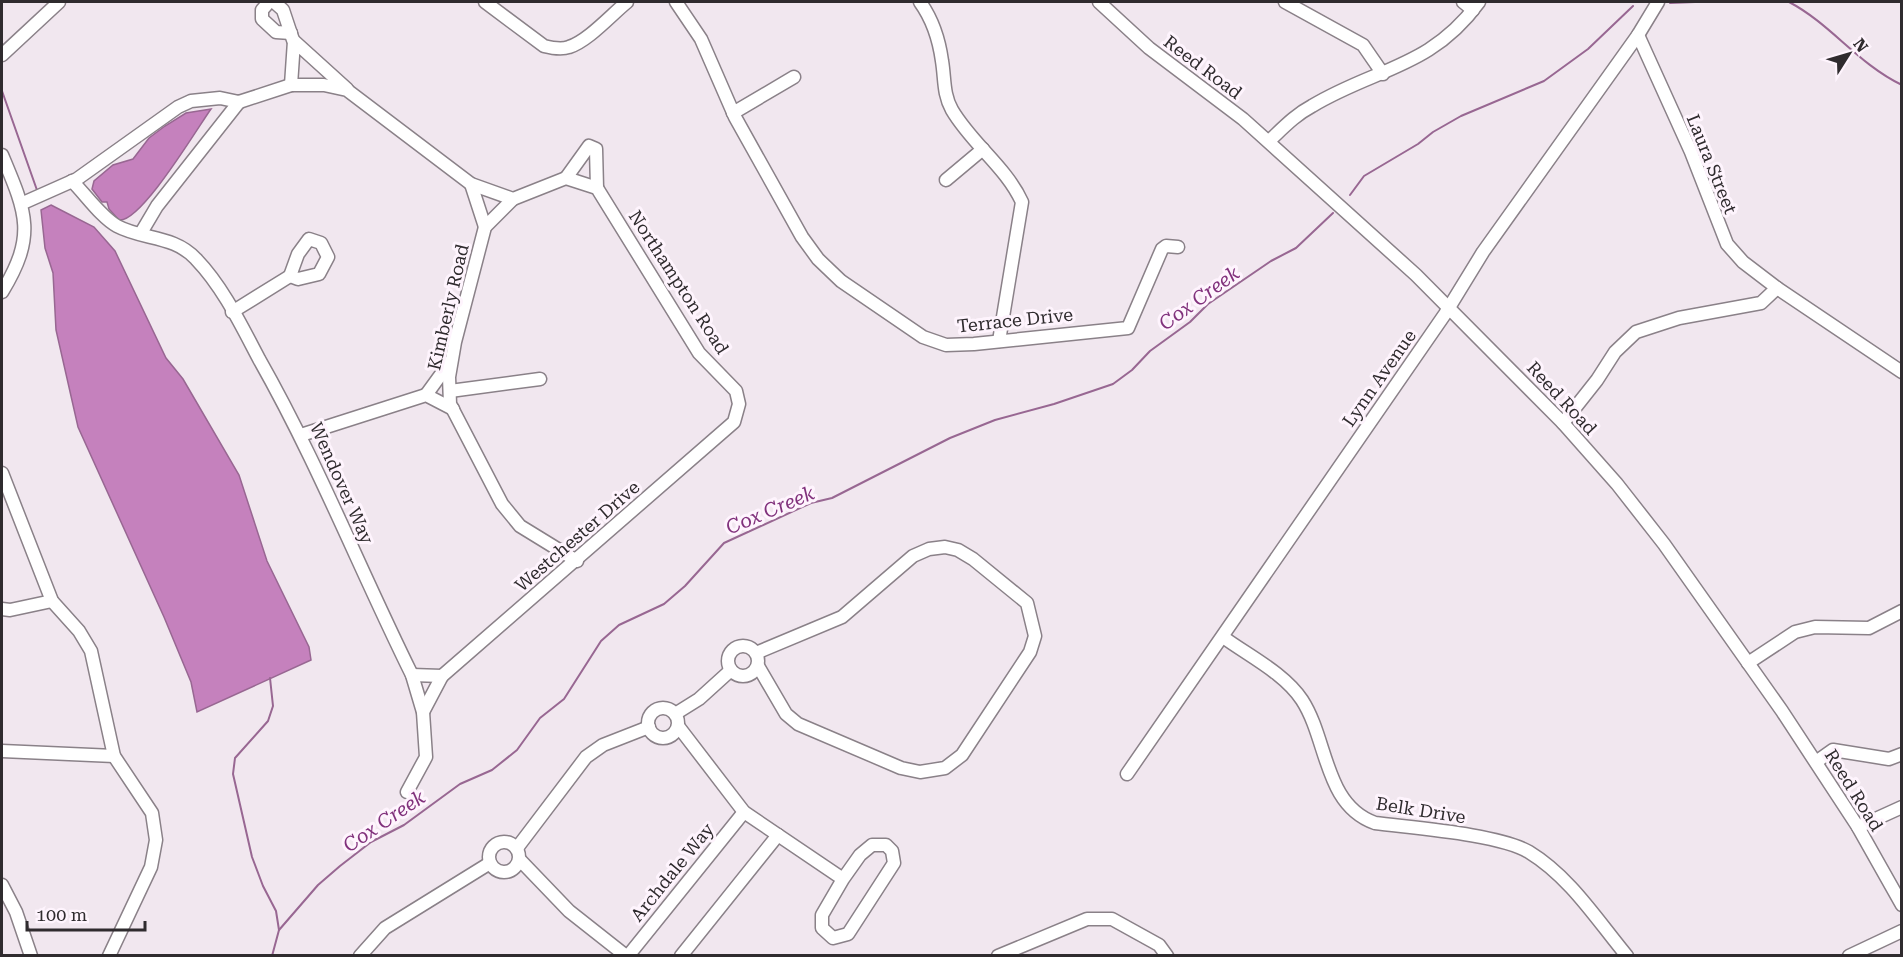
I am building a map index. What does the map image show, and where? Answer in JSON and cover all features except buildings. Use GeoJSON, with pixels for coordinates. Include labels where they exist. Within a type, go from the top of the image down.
{"type":"FeatureCollection","features":[{"type":"Feature","properties":{"kind":"street"},"geometry":{"type":"LineString","coordinates":[[2,55],[59,2]]}},
{"type":"Feature","properties":{"kind":"street"},"geometry":{"type":"LineString","coordinates":[[269,2],[262,10],[262,19],[276,32],[292,37],[347,90],[471,184],[513,199],[566,178],[589,146],[596,149],[597,188],[566,178]]}},
{"type":"Feature","properties":{"kind":"street"},"geometry":{"type":"LineString","coordinates":[[274,2],[283,10],[292,37],[291,85]]}},
{"type":"Feature","properties":{"kind":"street"},"geometry":{"type":"LineString","coordinates":[[485,2],[544,46],[556,48],[568,48],[600,26],[627,2]]}},
{"type":"Feature","properties":{"kind":"street","name":"Terrace Drive"},"geometry":{"type":"LineString","coordinates":[[676,2],[700,39],[733,113],[802,237],[831,272],[924,337],[946,345],[1128,328],[1162,249],[1166,246],[1178,247]]}},
{"type":"Feature","properties":{"kind":"street"},"geometry":{"type":"LineString","coordinates":[[920,2],[929,14],[939,40],[942,82],[953,111],[1014,184],[1022,202],[999,341]]}},
{"type":"Feature","properties":{"kind":"street","name":"Reed Road"},"geometry":{"type":"LineString","coordinates":[[1100,2],[1149,48],[1244,119],[1269,141],[1449,306],[1563,423],[1617,484],[1664,544],[1748,663],[1816,762],[1902,905]]}},
{"type":"Feature","properties":{"kind":"street"},"geometry":{"type":"LineString","coordinates":[[1285,2],[1363,45],[1383,74]]}},
{"type":"Feature","properties":{"kind":"street","name":"Lynn Avenue"},"geometry":{"type":"LineString","coordinates":[[1127,774],[1449,306],[1483,252],[1638,35],[1659,2]]}},
{"type":"Feature","properties":{"kind":"street"},"geometry":{"type":"LineString","coordinates":[[1269,141],[1297,115],[1312,105],[1383,74],[1440,43],[1472,4]]}},
{"type":"Feature","properties":{"kind":"street","name":"Laura Street"},"geometry":{"type":"LineString","coordinates":[[1638,35],[1691,152],[1727,244],[1743,262],[1778,288],[1902,372]]}},
{"type":"Feature","properties":{"kind":"street"},"geometry":{"type":"LineString","coordinates":[[733,113],[794,77]]}},
{"type":"Feature","properties":{"kind":"street"},"geometry":{"type":"LineString","coordinates":[[27,201],[72,181],[178,107],[191,101],[220,98],[239,102],[291,85],[324,85],[347,90]]}},
{"type":"Feature","properties":{"kind":"street"},"geometry":{"type":"LineString","coordinates":[[72,181],[115,224],[141,233],[157,206],[239,102]]}},
{"type":"Feature","properties":{"kind":"street"},"geometry":{"type":"LineString","coordinates":[[946,180],[983,149]]}},
{"type":"Feature","properties":{"kind":"street"},"geometry":{"type":"LineString","coordinates":[[2,155],[27,201],[23,245],[2,292]]}},
{"type":"Feature","properties":{"kind":"street","name":"Kimberly Road"},"geometry":{"type":"LineString","coordinates":[[471,184],[485,227]]}},
{"type":"Feature","properties":{"kind":"street","name":"Northampton Road"},"geometry":{"type":"LineString","coordinates":[[597,188],[699,353],[736,391]]}},
{"type":"Feature","properties":{"kind":"street","name":"Kimberly Road"},"geometry":{"type":"LineString","coordinates":[[513,199],[485,227],[452,360],[450,391],[453,409],[502,504],[520,526],[577,561]]}},
{"type":"Feature","properties":{"kind":"street","name":"Wendover Way"},"geometry":{"type":"LineString","coordinates":[[141,233],[172,241],[195,257],[232,312],[301,435],[379,609],[412,675],[423,712],[426,757],[407,792]]}},
{"type":"Feature","properties":{"kind":"street"},"geometry":{"type":"LineString","coordinates":[[232,312],[290,276]]}},
{"type":"Feature","properties":{"kind":"street"},"geometry":{"type":"LineString","coordinates":[[1563,423],[1597,380],[1615,352],[1636,332],[1679,318],[1761,303],[1778,288]]}},
{"type":"Feature","properties":{"kind":"street"},"geometry":{"type":"LineString","coordinates":[[301,435],[426,395],[452,360]]}},
{"type":"Feature","properties":{"kind":"street"},"geometry":{"type":"LineString","coordinates":[[450,391],[540,379]]}},
{"type":"Feature","properties":{"kind":"street","name":"Westchester Drive"},"geometry":{"type":"LineString","coordinates":[[442,676],[577,561],[734,422],[739,404],[736,391]]}},
{"type":"Feature","properties":{"kind":"street"},"geometry":{"type":"LineString","coordinates":[[426,395],[453,409]]}},
{"type":"Feature","properties":{"kind":"street"},"geometry":{"type":"LineString","coordinates":[[2,473],[52,601],[79,631],[91,651],[114,756],[152,813],[156,840],[151,867],[109,956]]}},
{"type":"Feature","properties":{"kind":"street"},"geometry":{"type":"LineString","coordinates":[[757,660],[747,676],[741,676],[731,670],[728,659],[734,649],[745,646],[757,660],[786,714],[798,724],[901,768],[920,772],[935,771],[962,755],[1030,652],[1035,636],[1028,603],[973,559],[958,550],[945,547],[929,549],[913,556],[842,617],[757,660]]}},
{"type":"Feature","properties":{"kind":"street"},"geometry":{"type":"LineString","coordinates":[[2,609],[10,610],[52,601]]}},
{"type":"Feature","properties":{"kind":"street"},"geometry":{"type":"LineString","coordinates":[[1748,663],[1795,632],[1815,627],[1869,628],[1902,611]]}},
{"type":"Feature","properties":{"kind":"street","name":"Belk Drive"},"geometry":{"type":"LineString","coordinates":[[1223,637],[1291,686],[1304,702],[1331,775],[1349,808],[1361,818],[1375,823],[1481,838],[1527,851],[1568,884],[1627,956]]}},
{"type":"Feature","properties":{"kind":"street"},"geometry":{"type":"LineString","coordinates":[[731,670],[677,720],[672,736],[661,739],[651,733],[648,719],[654,711],[665,708],[677,720],[744,812],[843,879]]}},
{"type":"Feature","properties":{"kind":"street"},"geometry":{"type":"LineString","coordinates":[[412,675],[442,676],[423,712]]}},
{"type":"Feature","properties":{"kind":"street"},"geometry":{"type":"LineString","coordinates":[[518,854],[506,842],[495,845],[488,855],[492,867],[502,873],[514,870],[518,854],[586,758],[603,745],[649,728]]}},
{"type":"Feature","properties":{"kind":"street"},"geometry":{"type":"LineString","coordinates":[[1816,762],[1833,750],[1889,759],[1902,754]]}},
{"type":"Feature","properties":{"kind":"street"},"geometry":{"type":"LineString","coordinates":[[2,751],[114,756]]}},
{"type":"Feature","properties":{"kind":"street"},"geometry":{"type":"LineString","coordinates":[[1857,827],[1902,807]]}},
{"type":"Feature","properties":{"kind":"street","name":"Archdale Way"},"geometry":{"type":"LineString","coordinates":[[518,854],[569,911],[627,956],[744,812]]}},
{"type":"Feature","properties":{"kind":"street"},"geometry":{"type":"LineString","coordinates":[[681,956],[777,836]]}},
{"type":"Feature","properties":{"kind":"street"},"geometry":{"type":"LineString","coordinates":[[872,845],[886,845],[892,851],[894,863],[848,934],[833,938],[822,928],[822,915],[843,879],[860,855],[872,845]]}},
{"type":"Feature","properties":{"kind":"street"},"geometry":{"type":"LineString","coordinates":[[360,956],[385,928],[490,863]]}},
{"type":"Feature","properties":{"kind":"street"},"geometry":{"type":"LineString","coordinates":[[2,885],[16,912],[32,956]]}},
{"type":"Feature","properties":{"kind":"street"},"geometry":{"type":"LineString","coordinates":[[998,956],[1087,919],[1112,920],[1120,923],[1159,945],[1167,956]]}},
{"type":"Feature","properties":{"kind":"street"},"geometry":{"type":"LineString","coordinates":[[1849,956],[1902,931]]}},
{"type":"Feature","properties":{"kind":"shaded area"},"geometry":{"type":"Polygon","coordinates":[[[211,109],[154,191],[129,217],[119,220],[109,209],[107,202],[102,202],[92,189],[94,181],[113,165],[133,159],[149,138],[186,113],[211,109]]]}},
{"type":"Feature","properties":{"kind":"shaded area"},"geometry":{"type":"Polygon","coordinates":[[[51,205],[94,227],[115,251],[166,358],[183,379],[239,475],[267,561],[309,647],[311,660],[197,712],[191,682],[164,617],[78,427],[56,330],[53,273],[45,248],[41,210],[51,205]]]}},
{"type":"Feature","properties":{"kind":"waterway","name":"Cox Creek"},"geometry":{"type":"LineString","coordinates":[[1670,3],[1695,2]]}},
{"type":"Feature","properties":{"kind":"waterway"},"geometry":{"type":"LineString","coordinates":[[1789,2],[1818,21],[1872,66],[1902,85]]}},
{"type":"Feature","properties":{"kind":"waterway","name":"Cox Creek"},"geometry":{"type":"LineString","coordinates":[[1350,195],[1364,176],[1418,144],[1433,132],[1461,116],[1544,81],[1588,49],[1633,6]]}},
{"type":"Feature","properties":{"kind":"waterway"},"geometry":{"type":"LineString","coordinates":[[2,91],[38,193]]}},
{"type":"Feature","properties":{"kind":"waterway","name":"Cox Creek"},"geometry":{"type":"LineString","coordinates":[[272,956],[279,930],[318,885],[371,842],[404,825],[460,784],[492,770],[517,750],[540,718],[564,699],[601,641],[619,625],[664,604],[685,586],[724,543],[811,503],[832,498],[950,438],[995,420],[1054,404],[1113,384],[1132,370],[1150,351],[1190,322],[1208,304],[1271,261],[1296,248],[1333,213]]}},
{"type":"Feature","properties":{"kind":"waterway"},"geometry":{"type":"LineString","coordinates":[[270,678],[273,706],[268,721],[235,758],[233,774],[252,857],[276,911],[279,930]]}}]}
